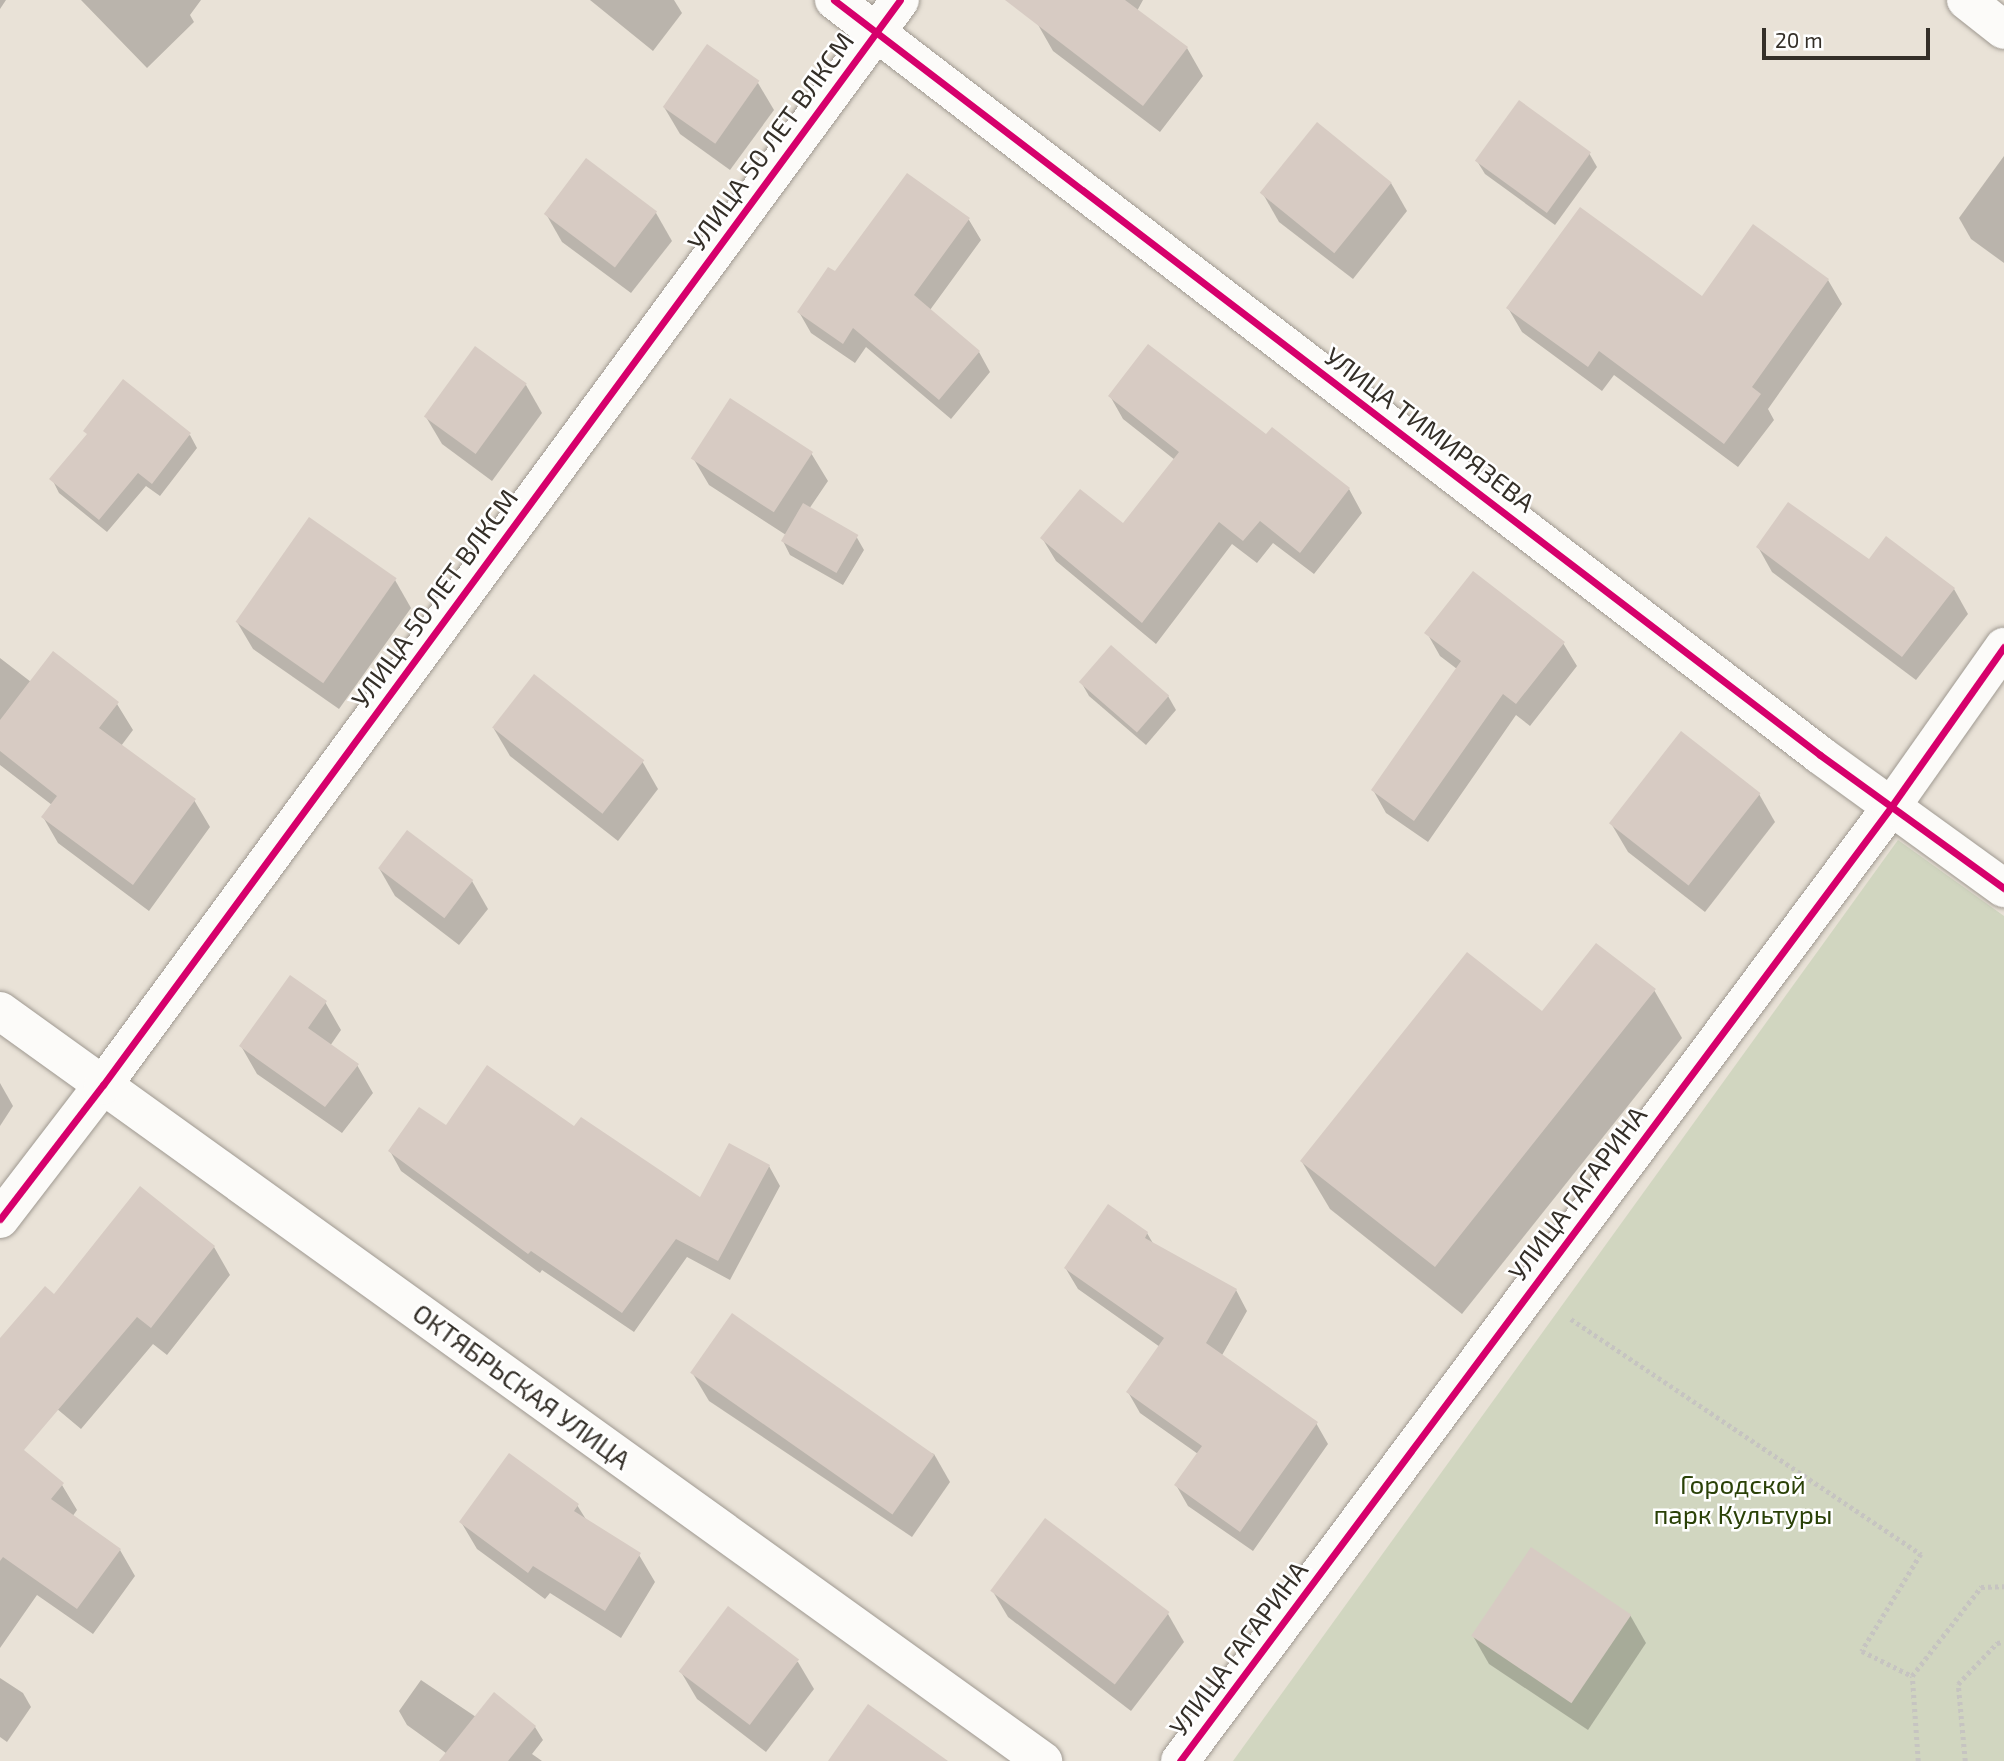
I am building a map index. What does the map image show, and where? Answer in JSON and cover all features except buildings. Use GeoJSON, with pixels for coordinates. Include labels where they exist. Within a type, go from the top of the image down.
{"type":"FeatureCollection","features":[{"type":"Feature","properties":{"kind":"street","name":"УЛИЦА ТИМИРЯЗЕВА"},"geometry":{"type":"LineString","coordinates":[[834,0],[1891,807],[2004,888]]}},
{"type":"Feature","properties":{"kind":"street","name":"УЛИЦА 50 ЛЕТ ВЛКСМ"},"geometry":{"type":"LineString","coordinates":[[0,1219],[103,1085],[900,0]]}},
{"type":"Feature","properties":{"kind":"street"},"geometry":{"type":"LineString","coordinates":[[1966,0],[2004,30]]}},
{"type":"Feature","properties":{"kind":"street","name":"УЛИЦА ГАГАРИНА"},"geometry":{"type":"LineString","coordinates":[[1180,1761],[1891,807],[2004,647]]}},
{"type":"Feature","properties":{"kind":"street","name":"ОКТЯБРЬСКАЯ УЛИЦА"},"geometry":{"type":"LineString","coordinates":[[0,1011],[1043,1761]]}},
{"type":"Feature","properties":{"kind":"path"},"geometry":{"type":"LineString","coordinates":[[1570,1318],[1921,1554],[1862,1651],[1912,1676]]}},
{"type":"Feature","properties":{"kind":"path"},"geometry":{"type":"LineString","coordinates":[[1918,1761],[1912,1676],[1981,1587],[2004,1586]]}},
{"type":"Feature","properties":{"kind":"path"},"geometry":{"type":"LineString","coordinates":[[1965,1761],[1958,1684],[1997,1643],[2004,1642]]}},
{"type":"Feature","properties":{"kind":"green space","name":"Городской парк Культуры"},"geometry":{"type":"Polygon","coordinates":[[[1898,840],[2004,916],[2004,1761],[1233,1761],[1898,840]]]}},
{"type":"Feature","properties":{"kind":"cycle path"},"geometry":{"type":"LineString","coordinates":[[834,0],[1820,755],[2004,888]]}},
{"type":"Feature","properties":{"kind":"cycle path"},"geometry":{"type":"LineString","coordinates":[[0,1219],[103,1085],[900,0]]}},
{"type":"Feature","properties":{"kind":"cycle path"},"geometry":{"type":"LineString","coordinates":[[1180,1761],[1891,807],[2004,647]]}}]}
